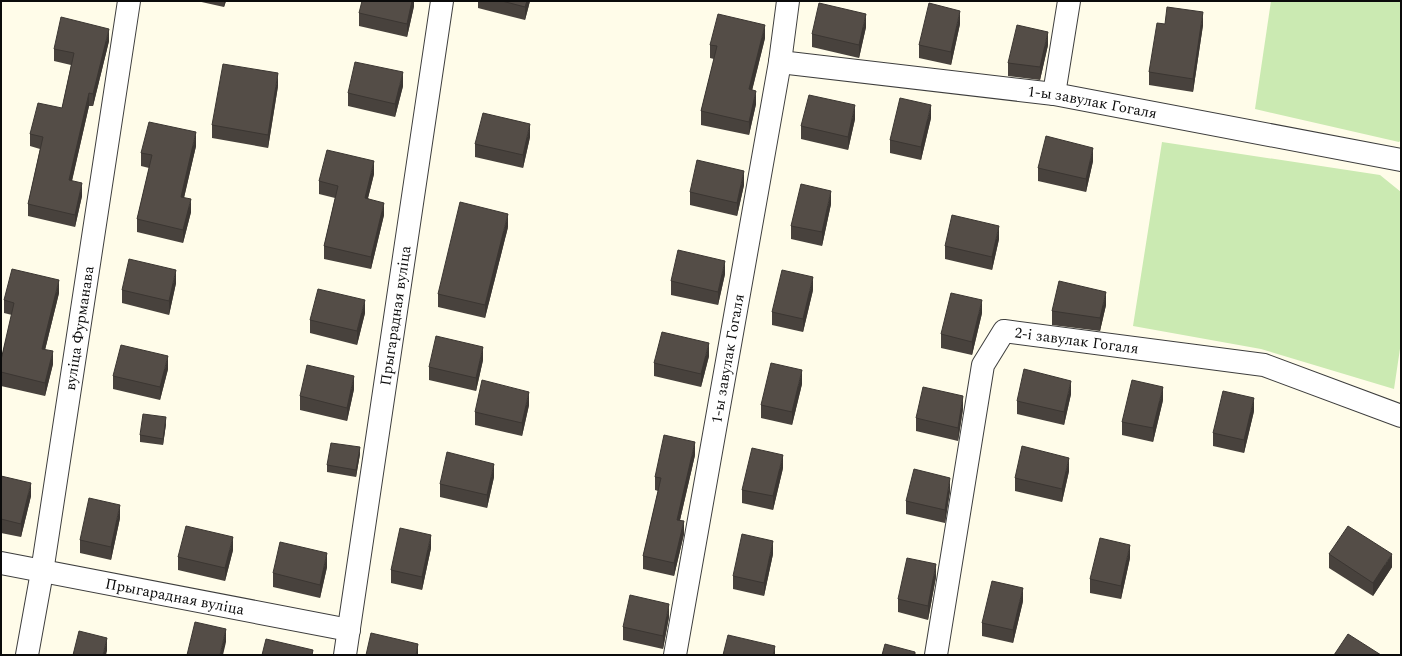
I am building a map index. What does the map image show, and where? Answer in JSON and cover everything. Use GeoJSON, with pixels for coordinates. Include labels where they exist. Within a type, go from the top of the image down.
{"type":"FeatureCollection","features":[{"type":"Feature","properties":{"kind":"street","name":"вуліца Фурманава"},"geometry":{"type":"LineString","coordinates":[[27,655],[42,572],[129,1]]}},
{"type":"Feature","properties":{"kind":"street","name":"Прыгарадная вуліца"},"geometry":{"type":"LineString","coordinates":[[345,655],[442,1]]}},
{"type":"Feature","properties":{"kind":"street","name":"1-ы завулак Гогаля"},"geometry":{"type":"LineString","coordinates":[[675,655],[780,62],[788,1]]}},
{"type":"Feature","properties":{"kind":"street"},"geometry":{"type":"LineString","coordinates":[[1054,94],[1069,1]]}},
{"type":"Feature","properties":{"kind":"street","name":"1-ы завулак Гогаля"},"geometry":{"type":"LineString","coordinates":[[780,62],[1054,94],[1401,160]]}},
{"type":"Feature","properties":{"kind":"street","name":"2-і завулак Гогаля"},"geometry":{"type":"LineString","coordinates":[[936,655],[984,365],[1004,331],[1264,365],[1401,416]]}},
{"type":"Feature","properties":{"kind":"street","name":"Прыгарадная вуліца"},"geometry":{"type":"LineString","coordinates":[[1,563],[349,630]]}},
{"type":"Feature","properties":{"kind":"green space"},"geometry":{"type":"Polygon","coordinates":[[[1271,1],[1401,1],[1401,140],[1399,142],[1255,109],[1271,1]]]}},
{"type":"Feature","properties":{"kind":"green space"},"geometry":{"type":"Polygon","coordinates":[[[1162,142],[1380,175],[1401,192],[1401,342],[1394,389],[1261,349],[1133,326],[1162,142]]]}},
{"type":"Feature","properties":{"kind":"building"},"geometry":{"type":"Polygon","coordinates":[[[362,1],[412,1],[407,24],[359,13],[362,1]]]}},
{"type":"Feature","properties":{"kind":"building"},"geometry":{"type":"Polygon","coordinates":[[[502,1],[527,1],[525,7],[502,1]]]}},
{"type":"Feature","properties":{"kind":"building"},"geometry":{"type":"Polygon","coordinates":[[[819,3],[866,14],[859,45],[812,34],[819,3]]]}},
{"type":"Feature","properties":{"kind":"building"},"geometry":{"type":"Polygon","coordinates":[[[929,3],[960,11],[951,52],[919,45],[929,3]]]}},
{"type":"Feature","properties":{"kind":"building"},"geometry":{"type":"Polygon","coordinates":[[[1167,7],[1203,12],[1193,79],[1149,72],[1157,23],[1165,24],[1167,7]]]}},
{"type":"Feature","properties":{"kind":"building"},"geometry":{"type":"Polygon","coordinates":[[[718,14],[765,25],[749,89],[756,91],[749,122],[701,111],[717,46],[710,45],[718,14]]]}},
{"type":"Feature","properties":{"kind":"building"},"geometry":{"type":"Polygon","coordinates":[[[61,17],[109,29],[93,94],[89,93],[69,180],[82,183],[75,215],[28,204],[43,137],[30,134],[38,103],[62,108],[74,53],[54,49],[61,17]]]}},
{"type":"Feature","properties":{"kind":"building"},"geometry":{"type":"Polygon","coordinates":[[[1017,25],[1048,32],[1040,67],[1008,63],[1017,25]]]}},
{"type":"Feature","properties":{"kind":"building"},"geometry":{"type":"Polygon","coordinates":[[[355,62],[403,72],[395,104],[348,93],[355,62]]]}},
{"type":"Feature","properties":{"kind":"building"},"geometry":{"type":"Polygon","coordinates":[[[223,64],[278,73],[268,135],[212,125],[223,64]]]}},
{"type":"Feature","properties":{"kind":"building"},"geometry":{"type":"Polygon","coordinates":[[[809,95],[855,105],[848,137],[801,126],[809,95]]]}},
{"type":"Feature","properties":{"kind":"building"},"geometry":{"type":"Polygon","coordinates":[[[900,98],[931,105],[921,147],[890,140],[900,98]]]}},
{"type":"Feature","properties":{"kind":"building"},"geometry":{"type":"Polygon","coordinates":[[[483,113],[530,124],[523,155],[475,144],[483,113]]]}},
{"type":"Feature","properties":{"kind":"building"},"geometry":{"type":"Polygon","coordinates":[[[149,122],[196,132],[181,197],[191,199],[183,230],[137,219],[152,155],[141,153],[149,122]]]}},
{"type":"Feature","properties":{"kind":"building"},"geometry":{"type":"Polygon","coordinates":[[[1046,136],[1093,148],[1086,179],[1038,168],[1046,136]]]}},
{"type":"Feature","properties":{"kind":"building"},"geometry":{"type":"Polygon","coordinates":[[[327,150],[374,161],[365,198],[384,203],[371,257],[324,246],[338,186],[319,181],[327,150]]]}},
{"type":"Feature","properties":{"kind":"building"},"geometry":{"type":"Polygon","coordinates":[[[697,160],[744,171],[737,203],[690,192],[697,160]]]}},
{"type":"Feature","properties":{"kind":"building"},"geometry":{"type":"Polygon","coordinates":[[[801,184],[831,191],[822,232],[791,226],[801,184]]]}},
{"type":"Feature","properties":{"kind":"building"},"geometry":{"type":"Polygon","coordinates":[[[460,202],[508,214],[485,305],[438,294],[460,202]]]}},
{"type":"Feature","properties":{"kind":"building"},"geometry":{"type":"Polygon","coordinates":[[[952,215],[999,226],[992,257],[945,246],[952,215]]]}},
{"type":"Feature","properties":{"kind":"building"},"geometry":{"type":"Polygon","coordinates":[[[678,250],[725,261],[718,292],[671,281],[678,250]]]}},
{"type":"Feature","properties":{"kind":"building"},"geometry":{"type":"Polygon","coordinates":[[[129,259],[176,270],[169,301],[122,290],[129,259]]]}},
{"type":"Feature","properties":{"kind":"building"},"geometry":{"type":"Polygon","coordinates":[[[12,269],[59,280],[42,349],[53,351],[45,383],[1,372],[1,360],[14,303],[4,300],[12,269]]]}},
{"type":"Feature","properties":{"kind":"building"},"geometry":{"type":"Polygon","coordinates":[[[782,270],[813,277],[803,319],[772,312],[782,270]]]}},
{"type":"Feature","properties":{"kind":"building"},"geometry":{"type":"Polygon","coordinates":[[[1059,281],[1106,292],[1100,318],[1052,311],[1059,281]]]}},
{"type":"Feature","properties":{"kind":"building"},"geometry":{"type":"Polygon","coordinates":[[[318,289],[365,300],[357,331],[310,320],[318,289]]]}},
{"type":"Feature","properties":{"kind":"building"},"geometry":{"type":"Polygon","coordinates":[[[951,293],[982,300],[972,342],[941,334],[951,293]]]}},
{"type":"Feature","properties":{"kind":"building"},"geometry":{"type":"Polygon","coordinates":[[[662,332],[709,343],[701,374],[654,363],[662,332]]]}},
{"type":"Feature","properties":{"kind":"building"},"geometry":{"type":"Polygon","coordinates":[[[436,336],[483,347],[476,378],[429,367],[436,336]]]}},
{"type":"Feature","properties":{"kind":"building"},"geometry":{"type":"Polygon","coordinates":[[[121,345],[168,356],[160,387],[113,376],[121,345]]]}},
{"type":"Feature","properties":{"kind":"building"},"geometry":{"type":"Polygon","coordinates":[[[771,363],[802,370],[792,412],[761,405],[771,363]]]}},
{"type":"Feature","properties":{"kind":"building"},"geometry":{"type":"Polygon","coordinates":[[[307,365],[354,376],[347,408],[300,396],[307,365]]]}},
{"type":"Feature","properties":{"kind":"building"},"geometry":{"type":"Polygon","coordinates":[[[1024,369],[1071,381],[1064,412],[1017,401],[1024,369]]]}},
{"type":"Feature","properties":{"kind":"building"},"geometry":{"type":"Polygon","coordinates":[[[482,380],[529,392],[522,423],[475,412],[482,380]]]}},
{"type":"Feature","properties":{"kind":"building"},"geometry":{"type":"Polygon","coordinates":[[[1132,380],[1163,387],[1153,428],[1122,422],[1132,380]]]}},
{"type":"Feature","properties":{"kind":"building"},"geometry":{"type":"Polygon","coordinates":[[[923,387],[963,396],[958,428],[916,418],[923,387]]]}},
{"type":"Feature","properties":{"kind":"building"},"geometry":{"type":"Polygon","coordinates":[[[1223,391],[1254,398],[1244,440],[1213,433],[1223,391]]]}},
{"type":"Feature","properties":{"kind":"building"},"geometry":{"type":"Polygon","coordinates":[[[143,414],[166,417],[163,439],[140,435],[143,414]]]}},
{"type":"Feature","properties":{"kind":"building"},"geometry":{"type":"Polygon","coordinates":[[[664,435],[695,442],[677,520],[684,521],[674,563],[643,556],[661,478],[655,477],[664,435]]]}},
{"type":"Feature","properties":{"kind":"building"},"geometry":{"type":"Polygon","coordinates":[[[331,443],[360,447],[356,470],[327,465],[331,443]]]}},
{"type":"Feature","properties":{"kind":"building"},"geometry":{"type":"Polygon","coordinates":[[[1022,446],[1069,458],[1062,489],[1015,478],[1022,446]]]}},
{"type":"Feature","properties":{"kind":"building"},"geometry":{"type":"Polygon","coordinates":[[[752,448],[783,455],[773,496],[742,490],[752,448]]]}},
{"type":"Feature","properties":{"kind":"building"},"geometry":{"type":"Polygon","coordinates":[[[447,452],[494,464],[487,495],[440,484],[447,452]]]}},
{"type":"Feature","properties":{"kind":"building"},"geometry":{"type":"Polygon","coordinates":[[[914,469],[950,478],[945,510],[906,501],[914,469]]]}},
{"type":"Feature","properties":{"kind":"building"},"geometry":{"type":"Polygon","coordinates":[[[1,476],[31,483],[21,524],[1,519],[1,476]]]}},
{"type":"Feature","properties":{"kind":"building"},"geometry":{"type":"Polygon","coordinates":[[[89,498],[120,505],[111,547],[80,540],[89,498]]]}},
{"type":"Feature","properties":{"kind":"building"},"geometry":{"type":"Polygon","coordinates":[[[186,526],[233,537],[225,568],[178,557],[186,526]]]}},
{"type":"Feature","properties":{"kind":"building"},"geometry":{"type":"Polygon","coordinates":[[[1348,526],[1392,554],[1373,583],[1329,554],[1348,526]]]}},
{"type":"Feature","properties":{"kind":"building"},"geometry":{"type":"Polygon","coordinates":[[[400,528],[431,535],[422,577],[391,570],[400,528]]]}},
{"type":"Feature","properties":{"kind":"building"},"geometry":{"type":"Polygon","coordinates":[[[742,534],[773,541],[764,583],[733,576],[742,534]]]}},
{"type":"Feature","properties":{"kind":"building"},"geometry":{"type":"Polygon","coordinates":[[[1100,538],[1130,545],[1121,586],[1090,579],[1100,538]]]}},
{"type":"Feature","properties":{"kind":"building"},"geometry":{"type":"Polygon","coordinates":[[[280,542],[327,553],[320,585],[273,573],[280,542]]]}},
{"type":"Feature","properties":{"kind":"building"},"geometry":{"type":"Polygon","coordinates":[[[907,558],[936,564],[928,606],[898,599],[907,558]]]}},
{"type":"Feature","properties":{"kind":"building"},"geometry":{"type":"Polygon","coordinates":[[[992,581],[1023,588],[1013,630],[982,623],[992,581]]]}},
{"type":"Feature","properties":{"kind":"building"},"geometry":{"type":"Polygon","coordinates":[[[630,595],[669,604],[663,636],[623,627],[630,595]]]}},
{"type":"Feature","properties":{"kind":"building"},"geometry":{"type":"Polygon","coordinates":[[[195,622],[226,629],[220,655],[187,655],[195,622]]]}},
{"type":"Feature","properties":{"kind":"building"},"geometry":{"type":"Polygon","coordinates":[[[79,631],[107,638],[103,655],[73,655],[79,631]]]}},
{"type":"Feature","properties":{"kind":"building"},"geometry":{"type":"Polygon","coordinates":[[[371,633],[418,644],[416,655],[366,655],[371,633]]]}},
{"type":"Feature","properties":{"kind":"building"},"geometry":{"type":"Polygon","coordinates":[[[1348,634],[1381,655],[1334,655],[1348,634]]]}},
{"type":"Feature","properties":{"kind":"building"},"geometry":{"type":"Polygon","coordinates":[[[728,635],[775,646],[773,655],[723,655],[728,635]]]}},
{"type":"Feature","properties":{"kind":"building"},"geometry":{"type":"Polygon","coordinates":[[[266,639],[313,650],[312,655],[262,655],[266,639]]]}},
{"type":"Feature","properties":{"kind":"building"},"geometry":{"type":"Polygon","coordinates":[[[885,644],[915,652],[915,655],[882,655],[885,644]]]}}]}
